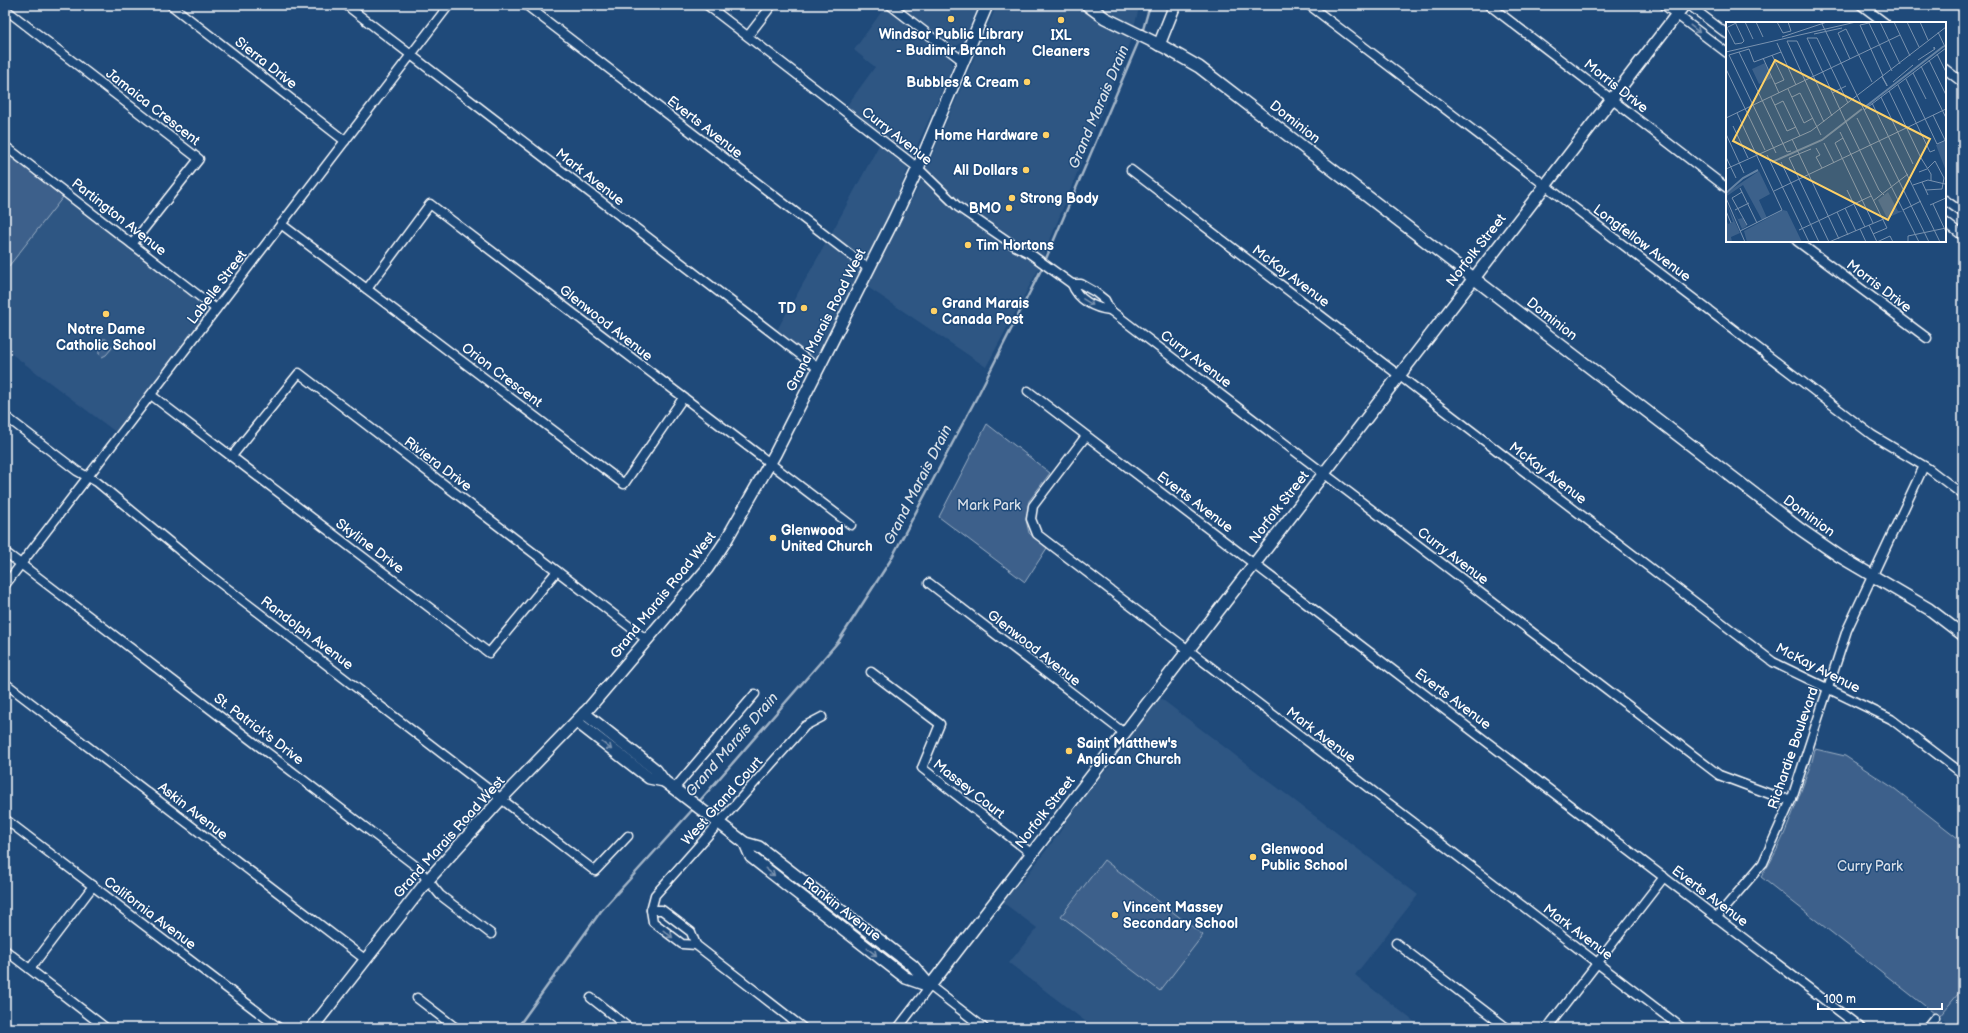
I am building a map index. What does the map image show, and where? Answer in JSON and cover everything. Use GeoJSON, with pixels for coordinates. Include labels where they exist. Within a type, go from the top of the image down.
{"type":"FeatureCollection","features":[{"type":"Feature","properties":{"kind":"street","name":"Sierra Drive"},"geometry":{"type":"LineString","coordinates":[[171,5],[345,141]]}},
{"type":"Feature","properties":{"kind":"street","name":"Mark Avenue"},"geometry":{"type":"LineString","coordinates":[[346,5],[819,369]]}},
{"type":"Feature","properties":{"kind":"street","name":"Labelle Street"},"geometry":{"type":"LineString","coordinates":[[5,585],[449,5]]}},
{"type":"Feature","properties":{"kind":"street","name":"Everts Avenue"},"geometry":{"type":"LineString","coordinates":[[526,5],[869,269]]}},
{"type":"Feature","properties":{"kind":"street","name":"Curry Avenue"},"geometry":{"type":"LineString","coordinates":[[707,5],[918,168],[958,206],[979,222],[1029,253],[1072,284],[1075,291],[1082,298],[1100,309],[1110,310]]}},
{"type":"Feature","properties":{"kind":"street"},"geometry":{"type":"LineString","coordinates":[[748,36],[772,5]]}},
{"type":"Feature","properties":{"kind":"street"},"geometry":{"type":"LineString","coordinates":[[890,5],[963,61]]}},
{"type":"Feature","properties":{"kind":"street","name":"Grand Marais Road West"},"geometry":{"type":"LineString","coordinates":[[312,1028],[428,880],[502,798],[577,722],[707,568],[725,542],[769,464],[869,269],[918,168],[987,5]]}},
{"type":"Feature","properties":{"kind":"street","name":"Dominion"},"geometry":{"type":"LineString","coordinates":[[1087,5],[1124,28],[1159,44],[1199,67],[1800,529],[1839,556],[1929,609],[1963,635]]}},
{"type":"Feature","properties":{"kind":"street"},"geometry":{"type":"LineString","coordinates":[[1159,44],[1175,5]]}},
{"type":"Feature","properties":{"kind":"street","name":"Longfellow Avenue"},"geometry":{"type":"LineString","coordinates":[[1309,5],[1872,435],[1924,466],[1963,495]]}},
{"type":"Feature","properties":{"kind":"street","name":"Morris Drive"},"geometry":{"type":"LineString","coordinates":[[1489,5],[1726,187]]}},
{"type":"Feature","properties":{"kind":"street"},"geometry":{"type":"LineString","coordinates":[[1664,5],[1726,52]]}},
{"type":"Feature","properties":{"kind":"street","name":"Norfolk Street"},"geometry":{"type":"LineString","coordinates":[[898,1028],[1684,5]]}},
{"type":"Feature","properties":{"kind":"street"},"geometry":{"type":"LineString","coordinates":[[1689,5],[1726,33]]}},
{"type":"Feature","properties":{"kind":"street"},"geometry":{"type":"LineString","coordinates":[[1861,5],[1884,22]]}},
{"type":"Feature","properties":{"kind":"street","name":"Jamaica Crescent"},"geometry":{"type":"LineString","coordinates":[[5,10],[199,159],[132,244]]}},
{"type":"Feature","properties":{"kind":"street"},"geometry":{"type":"LineString","coordinates":[[1946,70],[1963,83]]}},
{"type":"Feature","properties":{"kind":"street","name":"Partington Avenue"},"geometry":{"type":"LineString","coordinates":[[5,146],[216,309]]}},
{"type":"Feature","properties":{"kind":"street","name":"McKay Avenue"},"geometry":{"type":"LineString","coordinates":[[1131,170],[1773,662],[1891,719],[1963,774]]}},
{"type":"Feature","properties":{"kind":"street"},"geometry":{"type":"LineString","coordinates":[[1946,201],[1963,213]]}},
{"type":"Feature","properties":{"kind":"street","name":"Glenwood Avenue"},"geometry":{"type":"LineString","coordinates":[[367,289],[430,204],[769,464],[851,525]]}},
{"type":"Feature","properties":{"kind":"street"},"geometry":{"type":"LineString","coordinates":[[1946,223],[1963,236]]}},
{"type":"Feature","properties":{"kind":"street","name":"Orion Crescent"},"geometry":{"type":"LineString","coordinates":[[281,224],[624,484],[683,398]]}},
{"type":"Feature","properties":{"kind":"street","name":"Morris Drive"},"geometry":{"type":"LineString","coordinates":[[1798,242],[1927,338]]}},
{"type":"Feature","properties":{"kind":"street","name":"Curry Avenue"},"geometry":{"type":"LineString","coordinates":[[1072,284],[1081,284],[1095,292],[1105,300],[1110,310],[1719,775],[1783,799],[1792,798]]}},
{"type":"Feature","properties":{"kind":"street","name":"Riviera Drive"},"geometry":{"type":"LineString","coordinates":[[232,456],[298,373],[647,640]]}},
{"type":"Feature","properties":{"kind":"street","name":"Everts Avenue"},"geometry":{"type":"LineString","coordinates":[[1028,391],[1861,1028]]}},
{"type":"Feature","properties":{"kind":"street","name":"Skyline Drive"},"geometry":{"type":"LineString","coordinates":[[151,395],[489,653],[557,571]]}},
{"type":"Feature","properties":{"kind":"street","name":"Randolph Avenue"},"geometry":{"type":"LineString","coordinates":[[5,416],[77,471],[96,482],[202,569],[502,798],[595,871],[628,836]]}},
{"type":"Feature","properties":{"kind":"street","name":"Mark Avenue"},"geometry":{"type":"LineString","coordinates":[[1086,436],[1033,506],[1031,519],[1037,534],[1682,1028]]}},
{"type":"Feature","properties":{"kind":"street","name":"Richardie Boulevard"},"geometry":{"type":"LineString","coordinates":[[1716,918],[1763,863],[1792,798],[1847,630],[1924,466]]}},
{"type":"Feature","properties":{"kind":"street","name":"St. Patrick's Drive"},"geometry":{"type":"LineString","coordinates":[[5,552],[417,867],[440,895],[491,934]]}},
{"type":"Feature","properties":{"kind":"street","name":"Glenwood Avenue"},"geometry":{"type":"LineString","coordinates":[[929,583],[1124,733]]}},
{"type":"Feature","properties":{"kind":"street","name":"Massey Court"},"geometry":{"type":"LineString","coordinates":[[871,672],[940,724],[922,768],[1032,854]]}},
{"type":"Feature","properties":{"kind":"street","name":"Askin Avenue"},"geometry":{"type":"LineString","coordinates":[[5,682],[366,960]]}},
{"type":"Feature","properties":{"kind":"street"},"geometry":{"type":"LineString","coordinates":[[677,792],[754,694]]}},
{"type":"Feature","properties":{"kind":"street","name":"Rankin Avenue"},"geometry":{"type":"LineString","coordinates":[[584,713],[656,770],[664,781],[677,792],[745,843],[760,847],[914,966],[930,986],[984,1028]]}},
{"type":"Feature","properties":{"kind":"street","name":"West Grand Court"},"geometry":{"type":"LineString","coordinates":[[651,910],[655,895],[716,821],[805,726],[822,717]]}},
{"type":"Feature","properties":{"kind":"street","name":"Rankin Avenue"},"geometry":{"type":"LineString","coordinates":[[577,722],[649,778],[664,781]]}},
{"type":"Feature","properties":{"kind":"street","name":"California Avenue"},"geometry":{"type":"LineString","coordinates":[[5,819],[279,1028]]}},
{"type":"Feature","properties":{"kind":"street"},"geometry":{"type":"LineString","coordinates":[[1547,1028],[1664,877]]}},
{"type":"Feature","properties":{"kind":"street"},"geometry":{"type":"LineString","coordinates":[[30,970],[93,886]]}},
{"type":"Feature","properties":{"kind":"street"},"geometry":{"type":"LineString","coordinates":[[696,945],[682,944],[653,922],[651,910],[662,910],[691,932],[696,945],[803,1028]]}},
{"type":"Feature","properties":{"kind":"street"},"geometry":{"type":"LineString","coordinates":[[1396,943],[1507,1028]]}},
{"type":"Feature","properties":{"kind":"street"},"geometry":{"type":"LineString","coordinates":[[5,950],[106,1028]]}},
{"type":"Feature","properties":{"kind":"street"},"geometry":{"type":"LineString","coordinates":[[417,998],[456,1028]]}},
{"type":"Feature","properties":{"kind":"street"},"geometry":{"type":"LineString","coordinates":[[591,998],[630,1028]]}},
{"type":"Feature","properties":{"kind":"street"},"geometry":{"type":"LineString","coordinates":[[1927,1028],[1935,1018]]}},
{"type":"Feature","properties":{"kind":"shaded area"},"geometry":{"type":"Polygon","coordinates":[[[897,5],[979,5],[963,41],[957,46],[948,44],[897,5]]]}},
{"type":"Feature","properties":{"kind":"shaded area"},"geometry":{"type":"Polygon","coordinates":[[[997,5],[1140,5],[1129,44],[1038,270],[986,367],[866,286],[917,190],[997,5]]]}},
{"type":"Feature","properties":{"kind":"shaded area"},"geometry":{"type":"Polygon","coordinates":[[[885,7],[946,54],[952,62],[952,68],[917,146],[875,250],[866,258],[857,256],[831,234],[879,145],[840,115],[875,67],[854,50],[885,7]]]}},
{"type":"Feature","properties":{"kind":"shaded area","name":"Notre Dame Catholic School"},"geometry":{"type":"Polygon","coordinates":[[[63,197],[205,306],[208,311],[206,317],[117,433],[5,349],[5,271],[63,197]]]}},
{"type":"Feature","properties":{"kind":"shaded area"},"geometry":{"type":"Polygon","coordinates":[[[826,243],[854,264],[864,269],[821,352],[816,357],[808,355],[777,330],[826,243]]]}},
{"type":"Feature","properties":{"kind":"shaded area"},"geometry":{"type":"Polygon","coordinates":[[[1159,697],[1418,895],[1355,975],[1422,1028],[1094,1028],[1009,963],[1037,928],[1001,901],[1025,878],[1060,832],[1073,809],[1096,779],[1108,769],[1130,740],[1135,726],[1159,697]]]}},
{"type":"Feature","properties":{"kind":"shaded area"},"geometry":{"type":"Polygon","coordinates":[[[1963,988],[1963,1028],[1954,1028],[1939,1017],[1963,988]]]}},
{"type":"Feature","properties":{"kind":"green space"},"geometry":{"type":"Polygon","coordinates":[[[5,152],[63,197],[5,271],[5,152]]]}},
{"type":"Feature","properties":{"kind":"green space"},"geometry":{"type":"Polygon","coordinates":[[[103,339],[106,339],[112,348],[102,357],[99,354],[99,345],[103,339]]]}},
{"type":"Feature","properties":{"kind":"green space","name":"Mark Park"},"geometry":{"type":"Polygon","coordinates":[[[987,424],[1050,473],[1029,501],[1026,520],[1029,533],[1047,548],[1025,582],[939,517],[987,424]]]}},
{"type":"Feature","properties":{"kind":"green space","name":"Curry Park"},"geometry":{"type":"Polygon","coordinates":[[[1815,749],[1845,756],[1895,789],[1963,842],[1963,988],[1939,1017],[1761,877],[1784,835],[1796,806],[1815,749]]]}},
{"type":"Feature","properties":{"kind":"green space"},"geometry":{"type":"Polygon","coordinates":[[[1104,860],[1203,935],[1160,991],[1061,916],[1104,860]]]}},
{"type":"Feature","properties":{"kind":"waterway","name":"Grand Marais Drain"},"geometry":{"type":"LineString","coordinates":[[1142,33],[1150,5]]}},
{"type":"Feature","properties":{"kind":"waterway","name":"Grand Marais Drain"},"geometry":{"type":"LineString","coordinates":[[1045,261],[1140,38]]}},
{"type":"Feature","properties":{"kind":"waterway","name":"Grand Marais Drain"},"geometry":{"type":"LineString","coordinates":[[697,804],[838,642],[890,561],[979,393],[1043,266]]}},
{"type":"Feature","properties":{"kind":"waterway","name":"Grand Marais Drain"},"geometry":{"type":"LineString","coordinates":[[517,1028],[601,911],[694,808]]}},
{"type":"Feature","properties":{"kind":"place","name":"Windsor Public Library - Budimir Branch"},"geometry":{"type":"Point","coordinates":[951,19]}},
{"type":"Feature","properties":{"kind":"place","name":"IXL Cleaners"},"geometry":{"type":"Point","coordinates":[1061,20]}},
{"type":"Feature","properties":{"kind":"place","name":"Bubbles & Cream"},"geometry":{"type":"Point","coordinates":[1027,82]}},
{"type":"Feature","properties":{"kind":"place","name":"Home Hardware"},"geometry":{"type":"Point","coordinates":[1046,135]}},
{"type":"Feature","properties":{"kind":"place","name":"All Dollars"},"geometry":{"type":"Point","coordinates":[1026,170]}},
{"type":"Feature","properties":{"kind":"place","name":"Strong Body"},"geometry":{"type":"Point","coordinates":[1012,198]}},
{"type":"Feature","properties":{"kind":"place","name":"BMO"},"geometry":{"type":"Point","coordinates":[1009,208]}},
{"type":"Feature","properties":{"kind":"place","name":"Tim Hortons"},"geometry":{"type":"Point","coordinates":[968,245]}},
{"type":"Feature","properties":{"kind":"place","name":"TD"},"geometry":{"type":"Point","coordinates":[804,308]}},
{"type":"Feature","properties":{"kind":"place","name":"Grand Marais Canada Post"},"geometry":{"type":"Point","coordinates":[934,311]}},
{"type":"Feature","properties":{"kind":"place","name":"Notre Dame Catholic School"},"geometry":{"type":"Point","coordinates":[106,314]}},
{"type":"Feature","properties":{"kind":"place","name":"Glenwood United Church"},"geometry":{"type":"Point","coordinates":[773,538]}},
{"type":"Feature","properties":{"kind":"place","name":"Saint Matthew's Anglican Church"},"geometry":{"type":"Point","coordinates":[1069,751]}},
{"type":"Feature","properties":{"kind":"place","name":"Glenwood Public School"},"geometry":{"type":"Point","coordinates":[1253,857]}},
{"type":"Feature","properties":{"kind":"place","name":"Vincent Massey Secondary School"},"geometry":{"type":"Point","coordinates":[1115,915]}}]}
